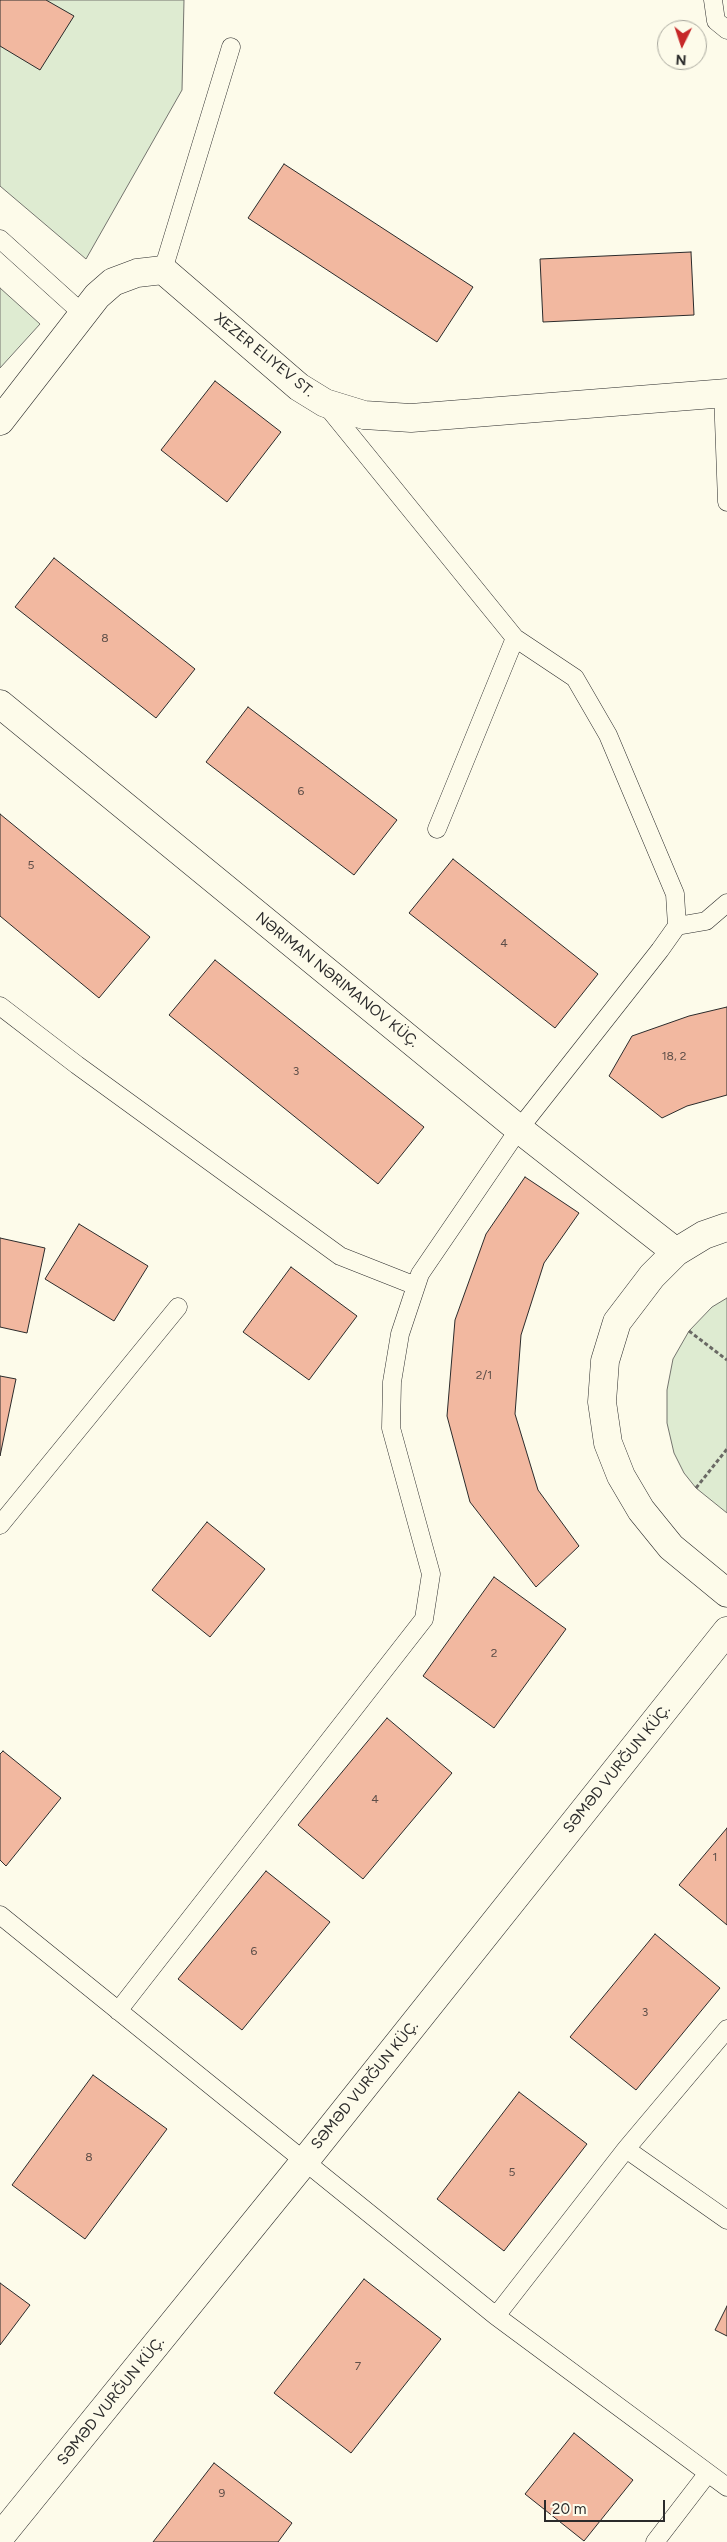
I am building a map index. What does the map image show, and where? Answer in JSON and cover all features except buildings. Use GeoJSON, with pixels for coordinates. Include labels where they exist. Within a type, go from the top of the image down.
{"type":"FeatureCollection","features":[{"type":"Feature","properties":{"kind":"street"},"geometry":{"type":"LineString","coordinates":[[0,421],[83,314],[112,282],[137,272],[163,270]]}},
{"type":"Feature","properties":{"kind":"street","name":"XEZER ELIYEV ST."},"geometry":{"type":"LineString","coordinates":[[163,270],[299,387],[325,403],[364,415],[411,418],[725,393]]}},
{"type":"Feature","properties":{"kind":"street","name":"NƏRIMAN NƏRIMANOV KÜÇ."},"geometry":{"type":"LineString","coordinates":[[0,704],[519,1129],[676,1252]]}},
{"type":"Feature","properties":{"kind":"street"},"geometry":{"type":"LineString","coordinates":[[727,1227],[704,1235],[676,1252],[652,1276],[617,1322],[605,1361],[602,1402],[608,1443],[621,1476],[641,1510],[671,1547],[727,1593]]}},
{"type":"Feature","properties":{"kind":"street","name":"SƏMƏD VURĞUN KÜÇ."},"geometry":{"type":"LineString","coordinates":[[0,2537],[304,2162],[727,1631]]}},
{"type":"Feature","properties":{"kind":"lane"},"geometry":{"type":"LineString","coordinates":[[713,0],[716,21],[727,30]]}},
{"type":"Feature","properties":{"kind":"lane"},"geometry":{"type":"LineString","coordinates":[[163,270],[231,47]]}},
{"type":"Feature","properties":{"kind":"lane"},"geometry":{"type":"LineString","coordinates":[[0,239],[83,314]]}},
{"type":"Feature","properties":{"kind":"lane"},"geometry":{"type":"LineString","coordinates":[[725,393],[727,502]]}},
{"type":"Feature","properties":{"kind":"lane"},"geometry":{"type":"LineString","coordinates":[[118,2011],[424,1620],[431,1574],[391,1428],[394,1372],[400,1334],[420,1274],[456,1218],[519,1129],[660,950],[676,926],[675,894],[608,735],[576,678],[515,638],[325,403]]}},
{"type":"Feature","properties":{"kind":"lane"},"geometry":{"type":"LineString","coordinates":[[437,829],[515,638]]}},
{"type":"Feature","properties":{"kind":"lane"},"geometry":{"type":"LineString","coordinates":[[676,926],[706,921],[727,903]]}},
{"type":"Feature","properties":{"kind":"lane"},"geometry":{"type":"LineString","coordinates":[[0,1006],[77,1065],[340,1256],[416,1286]]}},
{"type":"Feature","properties":{"kind":"lane"},"geometry":{"type":"LineString","coordinates":[[0,1524],[178,1307]]}},
{"type":"Feature","properties":{"kind":"lane"},"geometry":{"type":"LineString","coordinates":[[0,1915],[496,2316],[727,2487]]}},
{"type":"Feature","properties":{"kind":"lane"},"geometry":{"type":"LineString","coordinates":[[496,2316],[626,2149],[727,2029]]}},
{"type":"Feature","properties":{"kind":"lane"},"geometry":{"type":"LineString","coordinates":[[626,2149],[727,2220]]}},
{"type":"Feature","properties":{"kind":"lane"},"geometry":{"type":"LineString","coordinates":[[654,2542],[708,2473]]}},
{"type":"Feature","properties":{"kind":"lane"},"geometry":{"type":"LineString","coordinates":[[0,2537],[7,2542]]}},
{"type":"Feature","properties":{"kind":"path"},"geometry":{"type":"LineString","coordinates":[[689,1331],[727,1360]]}},
{"type":"Feature","properties":{"kind":"path"},"geometry":{"type":"LineString","coordinates":[[696,1488],[727,1449]]}},
{"type":"Feature","properties":{"kind":"green space"},"geometry":{"type":"Polygon","coordinates":[[[0,0],[184,0],[182,90],[86,259],[0,186],[0,0]]]}},
{"type":"Feature","properties":{"kind":"green space"},"geometry":{"type":"Polygon","coordinates":[[[0,288],[40,324],[0,368],[0,288]]]}},
{"type":"Feature","properties":{"kind":"green space"},"geometry":{"type":"Polygon","coordinates":[[[727,1298],[727,1513],[696,1488],[684,1473],[674,1453],[667,1423],[667,1390],[673,1359],[689,1331],[712,1307],[727,1298]]]}}]}
